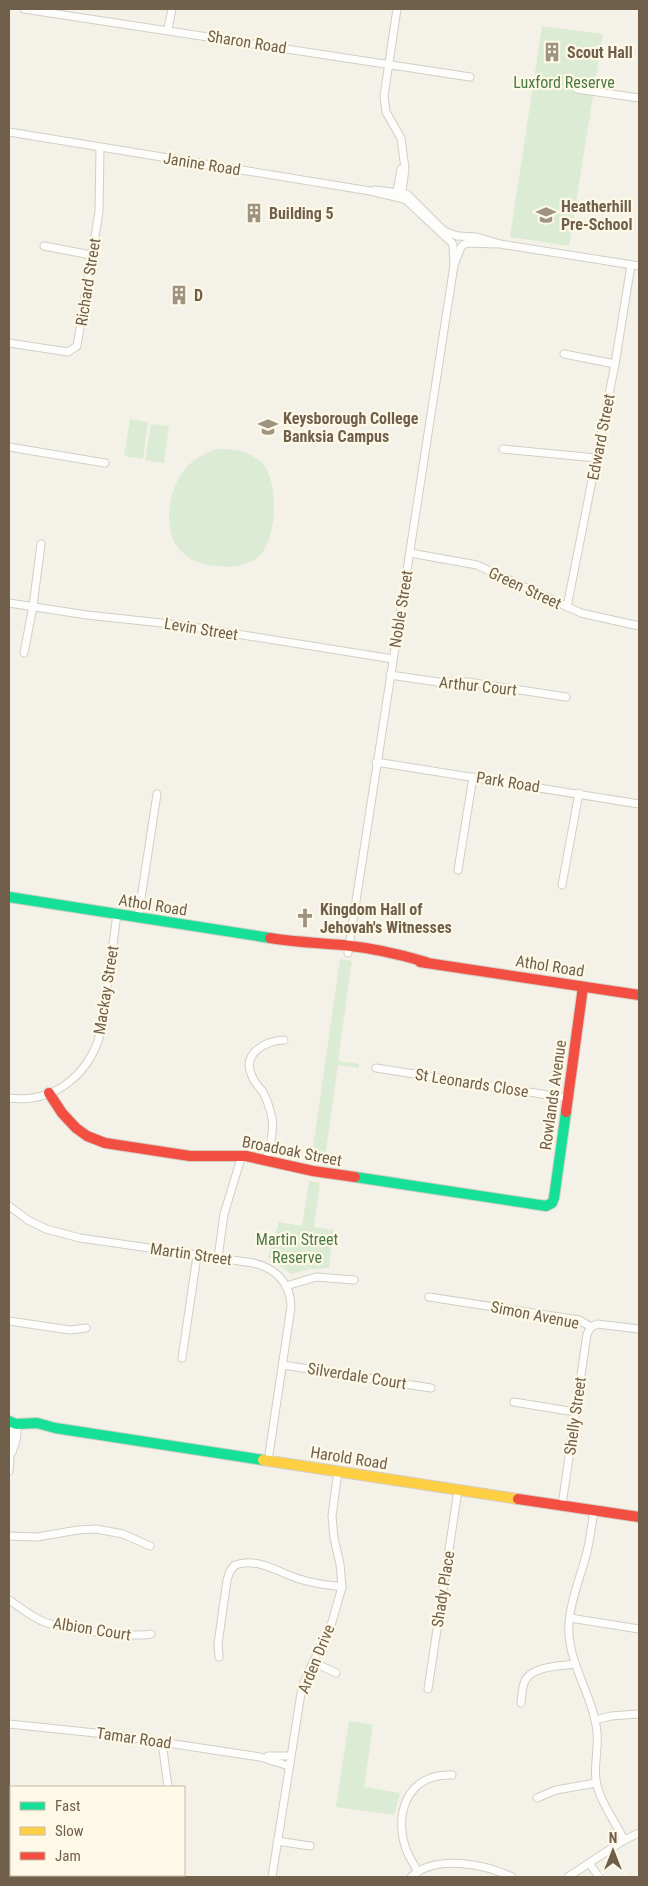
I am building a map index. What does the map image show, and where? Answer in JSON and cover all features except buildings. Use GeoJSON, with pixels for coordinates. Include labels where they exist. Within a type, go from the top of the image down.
{"type":"FeatureCollection","features":[{"type":"Feature","properties":{"kind":"street","name":"Sharon Road"},"geometry":{"type":"LineString","coordinates":[[24,9],[168,29],[470,77]]}},
{"type":"Feature","properties":{"kind":"street"},"geometry":{"type":"LineString","coordinates":[[168,29],[172,9]]}},
{"type":"Feature","properties":{"kind":"street"},"geometry":{"type":"LineString","coordinates":[[397,9],[384,96],[389,117],[401,138],[405,169],[399,195]]}},
{"type":"Feature","properties":{"kind":"street"},"geometry":{"type":"LineString","coordinates":[[577,89],[639,98]]}},
{"type":"Feature","properties":{"kind":"street","name":"Janine Road"},"geometry":{"type":"LineString","coordinates":[[9,132],[399,195]]}},
{"type":"Feature","properties":{"kind":"street","name":"Richard Street"},"geometry":{"type":"LineString","coordinates":[[9,343],[68,352],[77,346],[99,212],[100,148]]}},
{"type":"Feature","properties":{"kind":"street"},"geometry":{"type":"LineString","coordinates":[[399,195],[411,198],[446,232],[458,236],[485,239],[500,244],[635,266]]}},
{"type":"Feature","properties":{"kind":"street"},"geometry":{"type":"LineString","coordinates":[[399,195],[456,247],[500,244]]}},
{"type":"Feature","properties":{"kind":"street"},"geometry":{"type":"LineString","coordinates":[[452,244],[453,238],[458,236]]}},
{"type":"Feature","properties":{"kind":"street"},"geometry":{"type":"LineString","coordinates":[[458,236],[463,239],[462,246]]}},
{"type":"Feature","properties":{"kind":"street","name":"Noble Street"},"geometry":{"type":"LineString","coordinates":[[348,950],[454,265],[452,244]]}},
{"type":"Feature","properties":{"kind":"street"},"geometry":{"type":"LineString","coordinates":[[44,246],[91,255]]}},
{"type":"Feature","properties":{"kind":"street","name":"Noble Street"},"geometry":{"type":"LineString","coordinates":[[454,265],[462,246]]}},
{"type":"Feature","properties":{"kind":"street","name":"Edward Street"},"geometry":{"type":"LineString","coordinates":[[567,607],[635,266]]}},
{"type":"Feature","properties":{"kind":"street"},"geometry":{"type":"LineString","coordinates":[[564,354],[615,364]]}},
{"type":"Feature","properties":{"kind":"street"},"geometry":{"type":"LineString","coordinates":[[9,447],[105,463]]}},
{"type":"Feature","properties":{"kind":"street"},"geometry":{"type":"LineString","coordinates":[[503,449],[596,458]]}},
{"type":"Feature","properties":{"kind":"street"},"geometry":{"type":"LineString","coordinates":[[24,653],[33,606],[41,544]]}},
{"type":"Feature","properties":{"kind":"street","name":"Green Street"},"geometry":{"type":"LineString","coordinates":[[410,553],[477,565],[567,607],[596,617],[639,626]]}},
{"type":"Feature","properties":{"kind":"street","name":"Levin Street"},"geometry":{"type":"LineString","coordinates":[[9,603],[87,615],[180,625],[393,659]]}},
{"type":"Feature","properties":{"kind":"street","name":"Arthur Court"},"geometry":{"type":"LineString","coordinates":[[390,675],[438,682],[468,682],[566,697]]}},
{"type":"Feature","properties":{"kind":"street","name":"Park Road"},"geometry":{"type":"LineString","coordinates":[[376,762],[639,804]]}},
{"type":"Feature","properties":{"kind":"street"},"geometry":{"type":"LineString","coordinates":[[458,870],[473,776]]}},
{"type":"Feature","properties":{"kind":"street"},"geometry":{"type":"LineString","coordinates":[[562,885],[579,793]]}},
{"type":"Feature","properties":{"kind":"street"},"geometry":{"type":"LineString","coordinates":[[138,918],[157,794]]}},
{"type":"Feature","properties":{"kind":"street","name":"Athol Road"},"geometry":{"type":"LineString","coordinates":[[9,897],[294,942],[318,949],[348,950],[395,961],[426,962],[639,996]]}},
{"type":"Feature","properties":{"kind":"street","name":"Mackay Street"},"geometry":{"type":"LineString","coordinates":[[9,1098],[28,1098],[49,1093],[75,1077],[90,1059],[98,1043],[102,1026],[117,914]]}},
{"type":"Feature","properties":{"kind":"street","name":"Rowlands Avenue"},"geometry":{"type":"LineString","coordinates":[[549,1205],[554,1198],[583,987]]}},
{"type":"Feature","properties":{"kind":"street"},"geometry":{"type":"LineString","coordinates":[[266,1160],[273,1132],[272,1117],[267,1100],[252,1078],[250,1064],[252,1056],[259,1048],[272,1042],[284,1040]]}},
{"type":"Feature","properties":{"kind":"street","name":"St Leonards Close"},"geometry":{"type":"LineString","coordinates":[[376,1068],[568,1098]]}},
{"type":"Feature","properties":{"kind":"street","name":"Broadoak Street"},"geometry":{"type":"LineString","coordinates":[[49,1093],[62,1113],[76,1128],[87,1136],[105,1143],[190,1156],[242,1155],[318,1172],[542,1207],[549,1205]]}},
{"type":"Feature","properties":{"kind":"street"},"geometry":{"type":"LineString","coordinates":[[218,1258],[224,1214],[242,1155]]}},
{"type":"Feature","properties":{"kind":"street","name":"Martin Street"},"geometry":{"type":"LineString","coordinates":[[9,1206],[37,1225],[57,1233],[264,1266],[274,1272],[286,1286]]}},
{"type":"Feature","properties":{"kind":"street"},"geometry":{"type":"LineString","coordinates":[[182,1358],[197,1256]]}},
{"type":"Feature","properties":{"kind":"street"},"geometry":{"type":"LineString","coordinates":[[268,1461],[291,1307],[290,1295],[286,1286],[321,1277],[354,1280]]}},
{"type":"Feature","properties":{"kind":"street","name":"Simon Avenue"},"geometry":{"type":"LineString","coordinates":[[429,1297],[579,1320],[591,1327],[597,1324],[639,1329]]}},
{"type":"Feature","properties":{"kind":"street"},"geometry":{"type":"LineString","coordinates":[[9,1321],[70,1330],[86,1328]]}},
{"type":"Feature","properties":{"kind":"street","name":"Shelly Street"},"geometry":{"type":"LineString","coordinates":[[562,1505],[587,1334],[591,1327]]}},
{"type":"Feature","properties":{"kind":"street","name":"Silverdale Court"},"geometry":{"type":"LineString","coordinates":[[282,1365],[431,1388]]}},
{"type":"Feature","properties":{"kind":"street"},"geometry":{"type":"LineString","coordinates":[[514,1402],[575,1412]]}},
{"type":"Feature","properties":{"kind":"street","name":"Harold Road"},"geometry":{"type":"LineString","coordinates":[[13,1427],[37,1423],[55,1428],[639,1517]]}},
{"type":"Feature","properties":{"kind":"street"},"geometry":{"type":"LineString","coordinates":[[9,1471],[11,1455],[16,1443],[13,1427]]}},
{"type":"Feature","properties":{"kind":"street","name":"Arden Drive"},"geometry":{"type":"LineString","coordinates":[[272,1877],[302,1687],[332,1622],[342,1587],[332,1516],[338,1471]]}},
{"type":"Feature","properties":{"kind":"street","name":"Shady Place"},"geometry":{"type":"LineString","coordinates":[[428,1689],[458,1490]]}},
{"type":"Feature","properties":{"kind":"street"},"geometry":{"type":"LineString","coordinates":[[594,1510],[586,1557],[574,1590],[569,1636],[575,1664],[595,1720],[597,1742],[596,1782],[600,1795],[624,1840]]}},
{"type":"Feature","properties":{"kind":"street"},"geometry":{"type":"LineString","coordinates":[[9,1536],[38,1537],[96,1529],[123,1534],[150,1546]]}},
{"type":"Feature","properties":{"kind":"street"},"geometry":{"type":"LineString","coordinates":[[219,1657],[218,1644],[227,1580],[232,1567],[235,1565],[246,1563],[260,1565],[302,1580],[342,1587]]}},
{"type":"Feature","properties":{"kind":"street","name":"Albion Court"},"geometry":{"type":"LineString","coordinates":[[9,1600],[40,1620],[54,1624],[132,1636],[151,1634]]}},
{"type":"Feature","properties":{"kind":"street"},"geometry":{"type":"LineString","coordinates":[[570,1618],[639,1629]]}},
{"type":"Feature","properties":{"kind":"street"},"geometry":{"type":"LineString","coordinates":[[313,1662],[336,1673]]}},
{"type":"Feature","properties":{"kind":"street"},"geometry":{"type":"LineString","coordinates":[[521,1703],[525,1681],[530,1675],[543,1669],[575,1664]]}},
{"type":"Feature","properties":{"kind":"street"},"geometry":{"type":"LineString","coordinates":[[595,1720],[618,1715],[639,1714]]}},
{"type":"Feature","properties":{"kind":"street","name":"Tamar Road"},"geometry":{"type":"LineString","coordinates":[[9,1724],[115,1734],[260,1757],[289,1766]]}},
{"type":"Feature","properties":{"kind":"street"},"geometry":{"type":"LineString","coordinates":[[162,1742],[168,1786]]}},
{"type":"Feature","properties":{"kind":"street","name":"Tamar Road"},"geometry":{"type":"LineString","coordinates":[[260,1757],[290,1756]]}},
{"type":"Feature","properties":{"kind":"street"},"geometry":{"type":"LineString","coordinates":[[418,1872],[408,1854],[404,1836],[403,1818],[406,1802],[414,1788],[424,1780],[437,1776],[452,1775]]}},
{"type":"Feature","properties":{"kind":"street"},"geometry":{"type":"LineString","coordinates":[[537,1798],[556,1790],[596,1782]]}},
{"type":"Feature","properties":{"kind":"street"},"geometry":{"type":"LineString","coordinates":[[568,1877],[624,1840],[639,1833]]}},
{"type":"Feature","properties":{"kind":"street"},"geometry":{"type":"LineString","coordinates":[[277,1841],[310,1846]]}},
{"type":"Feature","properties":{"kind":"street"},"geometry":{"type":"LineString","coordinates":[[411,1877],[434,1864],[450,1863],[495,1870],[512,1877]]}},
{"type":"Feature","properties":{"kind":"street"},"geometry":{"type":"LineString","coordinates":[[589,1863],[599,1877]]}},
{"type":"Feature","properties":{"kind":"green space","name":"Luxford Reserve"},"geometry":{"type":"Polygon","coordinates":[[[542,26],[603,34],[569,246],[510,237],[542,26]]]}},
{"type":"Feature","properties":{"kind":"green space"},"geometry":{"type":"Polygon","coordinates":[[[130,419],[148,422],[143,459],[124,456],[130,419]]]}},
{"type":"Feature","properties":{"kind":"green space"},"geometry":{"type":"Polygon","coordinates":[[[151,424],[169,426],[164,463],[145,460],[151,424]]]}},
{"type":"Feature","properties":{"kind":"green space"},"geometry":{"type":"Polygon","coordinates":[[[216,449],[235,450],[252,455],[268,471],[274,495],[273,524],[265,548],[255,559],[239,566],[212,565],[192,560],[174,542],[171,532],[169,510],[171,498],[179,477],[195,460],[216,449]]]}},
{"type":"Feature","properties":{"kind":"green space"},"geometry":{"type":"Polygon","coordinates":[[[340,959],[352,961],[338,1061],[359,1064],[359,1068],[338,1065],[324,1164],[311,1162],[340,959]]]}},
{"type":"Feature","properties":{"kind":"green space","name":"Martin Street Reserve"},"geometry":{"type":"Polygon","coordinates":[[[309,1181],[320,1183],[314,1227],[334,1230],[329,1268],[311,1269],[291,1274],[268,1257],[279,1222],[302,1226],[309,1181]]]}},
{"type":"Feature","properties":{"kind":"green space"},"geometry":{"type":"Polygon","coordinates":[[[349,1721],[373,1725],[364,1787],[400,1793],[394,1815],[336,1807],[349,1721]]]}},
{"type":"Feature","properties":{"kind":"traffic: fast"},"geometry":{"type":"LineString","coordinates":[[9,897],[270,938]]}},
{"type":"Feature","properties":{"kind":"traffic: fast"},"geometry":{"type":"LineString","coordinates":[[355,1177],[546,1206],[552,1203],[554,1198],[566,1112]]}},
{"type":"Feature","properties":{"kind":"traffic: fast"},"geometry":{"type":"LineString","coordinates":[[9,1421],[16,1424],[37,1423],[55,1428],[263,1460]]}},
{"type":"Feature","properties":{"kind":"traffic: slow"},"geometry":{"type":"LineString","coordinates":[[263,1460],[518,1499]]}},
{"type":"Feature","properties":{"kind":"traffic: jam"},"geometry":{"type":"LineString","coordinates":[[270,938],[364,948],[426,962]]}},
{"type":"Feature","properties":{"kind":"traffic: jam"},"geometry":{"type":"LineString","coordinates":[[420,962],[639,995]]}},
{"type":"Feature","properties":{"kind":"traffic: jam"},"geometry":{"type":"LineString","coordinates":[[566,1112],[583,987]]}},
{"type":"Feature","properties":{"kind":"traffic: jam"},"geometry":{"type":"LineString","coordinates":[[49,1093],[62,1113],[76,1128],[87,1136],[105,1143],[190,1156],[246,1156],[313,1171],[355,1177]]}},
{"type":"Feature","properties":{"kind":"traffic: jam"},"geometry":{"type":"LineString","coordinates":[[518,1499],[639,1517]]}},
{"type":"Feature","properties":{"kind":"place","name":"Scout Hall"},"geometry":{"type":"Point","coordinates":[552,52]}},
{"type":"Feature","properties":{"kind":"place","name":"Building 5"},"geometry":{"type":"Point","coordinates":[254,213]}},
{"type":"Feature","properties":{"kind":"place","name":"Heatherhill Pre-School"},"geometry":{"type":"Point","coordinates":[546,215]}},
{"type":"Feature","properties":{"kind":"place","name":"D"},"geometry":{"type":"Point","coordinates":[179,295]}},
{"type":"Feature","properties":{"kind":"place","name":"Keysborough College Banksia Campus"},"geometry":{"type":"Point","coordinates":[268,427]}},
{"type":"Feature","properties":{"kind":"place","name":"Kingdom Hall of Jehovah's Witnesses"},"geometry":{"type":"Point","coordinates":[305,918]}}]}
